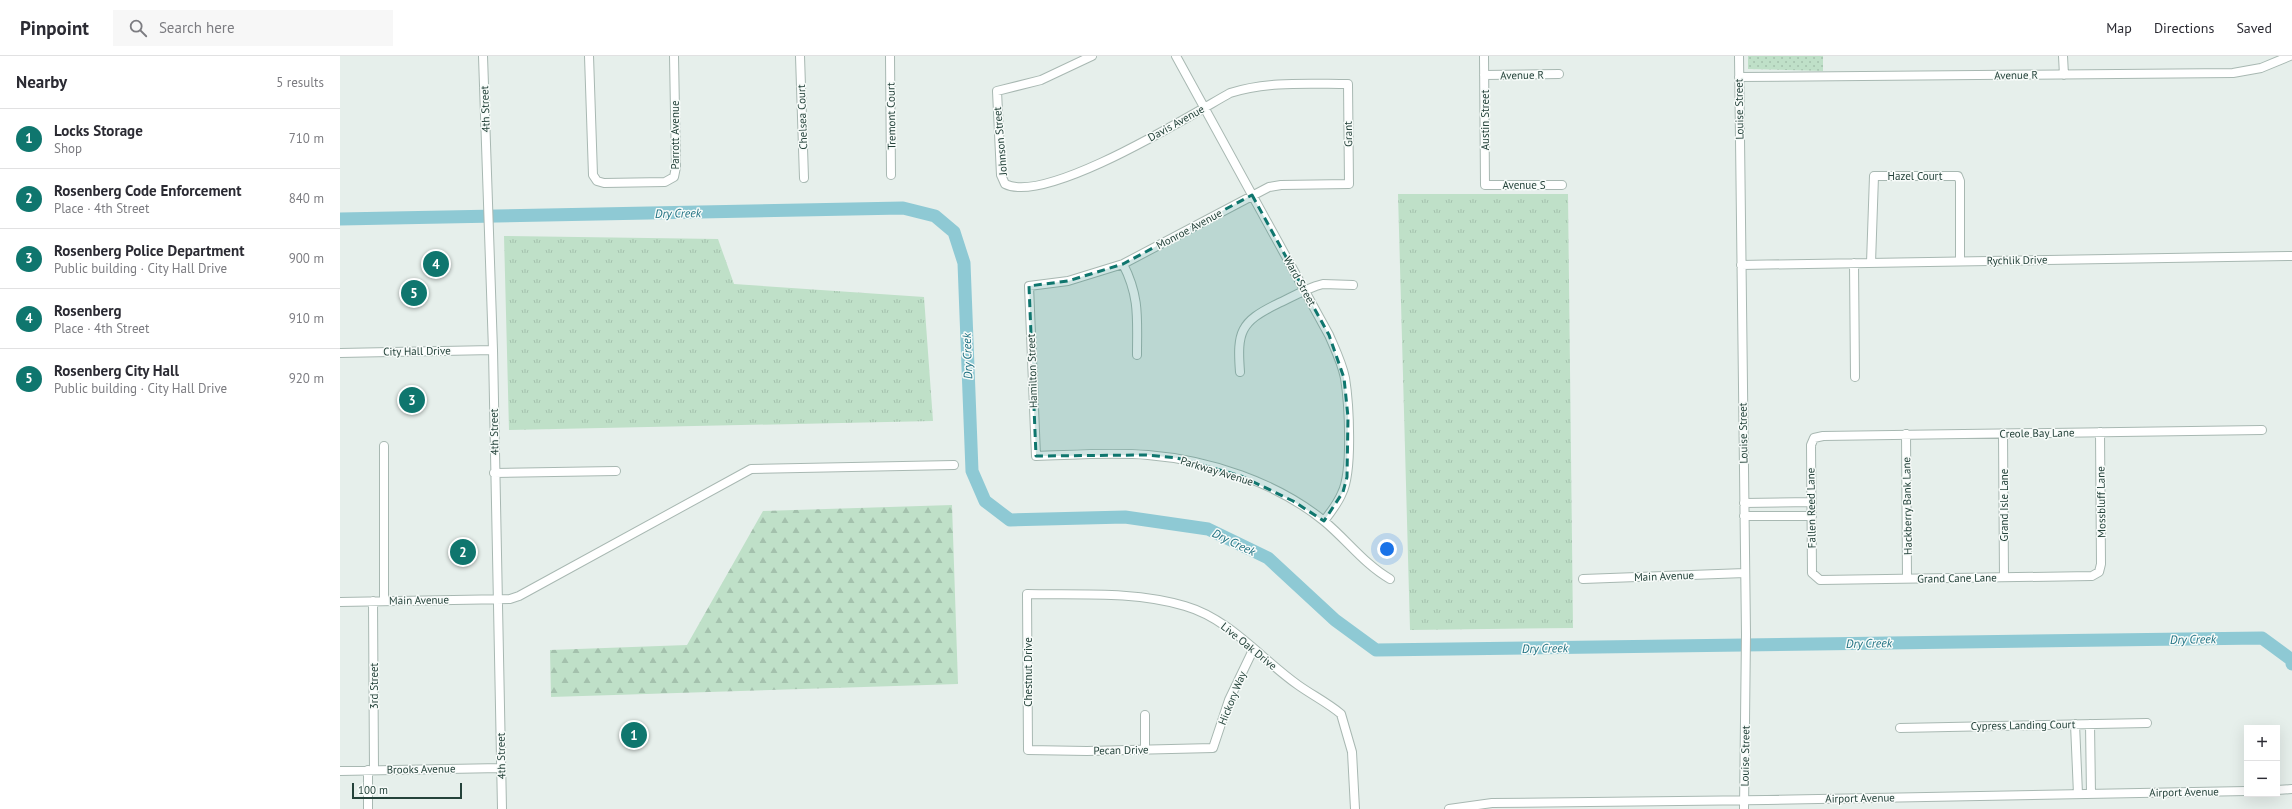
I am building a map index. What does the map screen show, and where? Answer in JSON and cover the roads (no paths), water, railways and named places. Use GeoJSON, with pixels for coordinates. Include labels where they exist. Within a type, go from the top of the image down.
{"type":"FeatureCollection","features":[{"type":"Feature","properties":{"kind":"street","name":"4th Street"},"geometry":{"type":"LineString","coordinates":[[483,56],[493,350],[494,473],[502,809]]}},
{"type":"Feature","properties":{"kind":"street","name":"Parrott Avenue"},"geometry":{"type":"LineString","coordinates":[[589,56],[592,175],[597,181],[604,183],[665,182],[674,177],[676,167],[674,56]]}},
{"type":"Feature","properties":{"kind":"street","name":"Chelsea Court"},"geometry":{"type":"LineString","coordinates":[[800,56],[804,178]]}},
{"type":"Feature","properties":{"kind":"street","name":"Tremont Court"},"geometry":{"type":"LineString","coordinates":[[890,56],[891,175]]}},
{"type":"Feature","properties":{"kind":"street","name":"Johnson Street"},"geometry":{"type":"LineString","coordinates":[[1010,187],[1005,184],[1001,175],[997,91],[1040,80],[1092,56]]}},
{"type":"Feature","properties":{"kind":"street","name":"Ward Street"},"geometry":{"type":"LineString","coordinates":[[1176,56],[1305,290],[1329,335],[1338,357],[1344,378],[1348,417],[1347,477],[1343,492],[1324,521]]}},
{"type":"Feature","properties":{"kind":"street","name":"Austin Street"},"geometry":{"type":"LineString","coordinates":[[1484,56],[1485,185]]}},
{"type":"Feature","properties":{"kind":"street","name":"Louise Street"},"geometry":{"type":"LineString","coordinates":[[1739,56],[1744,573],[1746,634],[1744,809]]}},
{"type":"Feature","properties":{"kind":"street"},"geometry":{"type":"LineString","coordinates":[[2064,56],[2064,75]]}},
{"type":"Feature","properties":{"kind":"street","name":"Avenue R"},"geometry":{"type":"LineString","coordinates":[[1739,77],[2234,73],[2262,68],[2290,56]]}},
{"type":"Feature","properties":{"kind":"street","name":"Avenue R"},"geometry":{"type":"LineString","coordinates":[[1484,75],[1559,74]]}},
{"type":"Feature","properties":{"kind":"street","name":"Davis Avenue"},"geometry":{"type":"LineString","coordinates":[[1010,187],[1019,188],[1042,184],[1077,173],[1136,145],[1230,93],[1256,86],[1348,84]]}},
{"type":"Feature","properties":{"kind":"street","name":"Grant"},"geometry":{"type":"LineString","coordinates":[[1348,84],[1349,184]]}},
{"type":"Feature","properties":{"kind":"street","name":"Hazel Court"},"geometry":{"type":"LineString","coordinates":[[1871,263],[1874,176],[1958,176],[1960,181],[1960,261]]}},
{"type":"Feature","properties":{"kind":"street","name":"Monroe Avenue"},"geometry":{"type":"LineString","coordinates":[[1029,286],[1068,281],[1123,264],[1269,187],[1281,185],[1349,184]]}},
{"type":"Feature","properties":{"kind":"street","name":"Avenue S"},"geometry":{"type":"LineString","coordinates":[[1485,185],[1562,185]]}},
{"type":"Feature","properties":{"kind":"street","name":"Rychlik Drive"},"geometry":{"type":"LineString","coordinates":[[1741,265],[2292,256]]}},
{"type":"Feature","properties":{"kind":"street"},"geometry":{"type":"LineString","coordinates":[[1854,263],[1855,377]]}},
{"type":"Feature","properties":{"kind":"street"},"geometry":{"type":"LineString","coordinates":[[1123,264],[1132,282],[1136,298],[1137,355]]}},
{"type":"Feature","properties":{"kind":"street"},"geometry":{"type":"LineString","coordinates":[[1240,372],[1240,341],[1248,322],[1256,314],[1305,290],[1324,284],[1353,285]]}},
{"type":"Feature","properties":{"kind":"street","name":"Hamilton Street"},"geometry":{"type":"LineString","coordinates":[[1029,286],[1036,456]]}},
{"type":"Feature","properties":{"kind":"street","name":"City Hall Drive"},"geometry":{"type":"LineString","coordinates":[[340,352],[493,350]]}},
{"type":"Feature","properties":{"kind":"street","name":"Creole Bay Lane"},"geometry":{"type":"LineString","coordinates":[[1814,438],[1823,436],[1906,434],[2262,430]]}},
{"type":"Feature","properties":{"kind":"street","name":"Mossbluff Lane"},"geometry":{"type":"LineString","coordinates":[[2099,572],[2101,564],[2100,432]]}},
{"type":"Feature","properties":{"kind":"street","name":"Grand Isle Lane"},"geometry":{"type":"LineString","coordinates":[[2003,433],[2004,577]]}},
{"type":"Feature","properties":{"kind":"street","name":"Hackberry Bank Lane"},"geometry":{"type":"LineString","coordinates":[[1906,434],[1907,578]]}},
{"type":"Feature","properties":{"kind":"street","name":"Fallen Reed Lane"},"geometry":{"type":"LineString","coordinates":[[1814,438],[1810,444],[1812,573],[1815,577]]}},
{"type":"Feature","properties":{"kind":"street"},"geometry":{"type":"LineString","coordinates":[[384,446],[384,601]]}},
{"type":"Feature","properties":{"kind":"street","name":"Parkway Avenue"},"geometry":{"type":"LineString","coordinates":[[1036,456],[1125,454],[1177,458],[1241,476],[1293,501],[1324,521],[1375,571],[1390,579]]}},
{"type":"Feature","properties":{"kind":"street","name":"Main Avenue"},"geometry":{"type":"LineString","coordinates":[[340,602],[510,599],[519,596],[751,469],[954,465]]}},
{"type":"Feature","properties":{"kind":"street"},"geometry":{"type":"LineString","coordinates":[[494,473],[616,472]]}},
{"type":"Feature","properties":{"kind":"street"},"geometry":{"type":"LineString","coordinates":[[1744,503],[1812,502]]}},
{"type":"Feature","properties":{"kind":"street"},"geometry":{"type":"LineString","coordinates":[[1744,516],[1812,516]]}},
{"type":"Feature","properties":{"kind":"street","name":"Grand Cane Lane"},"geometry":{"type":"LineString","coordinates":[[1815,577],[1820,580],[2092,576],[2099,572]]}},
{"type":"Feature","properties":{"kind":"street","name":"Main Avenue"},"geometry":{"type":"LineString","coordinates":[[1583,579],[1744,573]]}},
{"type":"Feature","properties":{"kind":"street","name":"Live Oak Drive"},"geometry":{"type":"LineString","coordinates":[[1027,594],[1125,597],[1166,601],[1204,613],[1232,629],[1253,650],[1298,685],[1341,714],[1352,752],[1355,809]]}},
{"type":"Feature","properties":{"kind":"street","name":"Chestnut Drive"},"geometry":{"type":"LineString","coordinates":[[1027,594],[1028,750]]}},
{"type":"Feature","properties":{"kind":"street","name":"3rd Street"},"geometry":{"type":"LineString","coordinates":[[368,809],[371,770],[373,602]]}},
{"type":"Feature","properties":{"kind":"street","name":"Hickory Way"},"geometry":{"type":"LineString","coordinates":[[1213,748],[1229,700],[1253,650]]}},
{"type":"Feature","properties":{"kind":"street"},"geometry":{"type":"LineString","coordinates":[[1145,715],[1145,749]]}},
{"type":"Feature","properties":{"kind":"street","name":"Cypress Landing Court"},"geometry":{"type":"LineString","coordinates":[[1900,728],[2147,723]]}},
{"type":"Feature","properties":{"kind":"street"},"geometry":{"type":"LineString","coordinates":[[2075,724],[2078,794]]}},
{"type":"Feature","properties":{"kind":"street"},"geometry":{"type":"LineString","coordinates":[[2090,724],[2092,794]]}},
{"type":"Feature","properties":{"kind":"street","name":"Pecan Drive"},"geometry":{"type":"LineString","coordinates":[[1028,750],[1213,748]]}},
{"type":"Feature","properties":{"kind":"street","name":"Brooks Avenue"},"geometry":{"type":"LineString","coordinates":[[340,771],[501,768]]}},
{"type":"Feature","properties":{"kind":"street"},"geometry":{"type":"LineString","coordinates":[[2280,790],[2292,789]]}},
{"type":"Feature","properties":{"kind":"street","name":"Airport Avenue"},"geometry":{"type":"LineString","coordinates":[[1449,809],[1492,803],[1553,806],[1744,800],[2244,791]]}},
{"type":"Feature","properties":{"kind":"waterway","name":"Dry Creek"},"geometry":{"type":"LineString","coordinates":[[340,219],[903,208],[935,216],[954,232],[964,263],[972,471],[985,501],[1010,520],[1125,517],[1208,529],[1268,558],[1335,620],[1376,650],[2262,638],[2292,660],[2292,664]]}},
{"type":"Feature","properties":{"kind":"place","name":"Rosenberg"},"geometry":{"type":"Point","coordinates":[436,264]}},
{"type":"Feature","properties":{"kind":"place","name":"Rosenberg City Hall"},"geometry":{"type":"Point","coordinates":[414,293]}},
{"type":"Feature","properties":{"kind":"place","name":"Rosenberg Police Department"},"geometry":{"type":"Point","coordinates":[412,400]}},
{"type":"Feature","properties":{"kind":"place","name":"Rosenberg Code Enforcement"},"geometry":{"type":"Point","coordinates":[463,552]}},
{"type":"Feature","properties":{"kind":"place","name":"Locks Storage"},"geometry":{"type":"Point","coordinates":[634,735]}}]}
